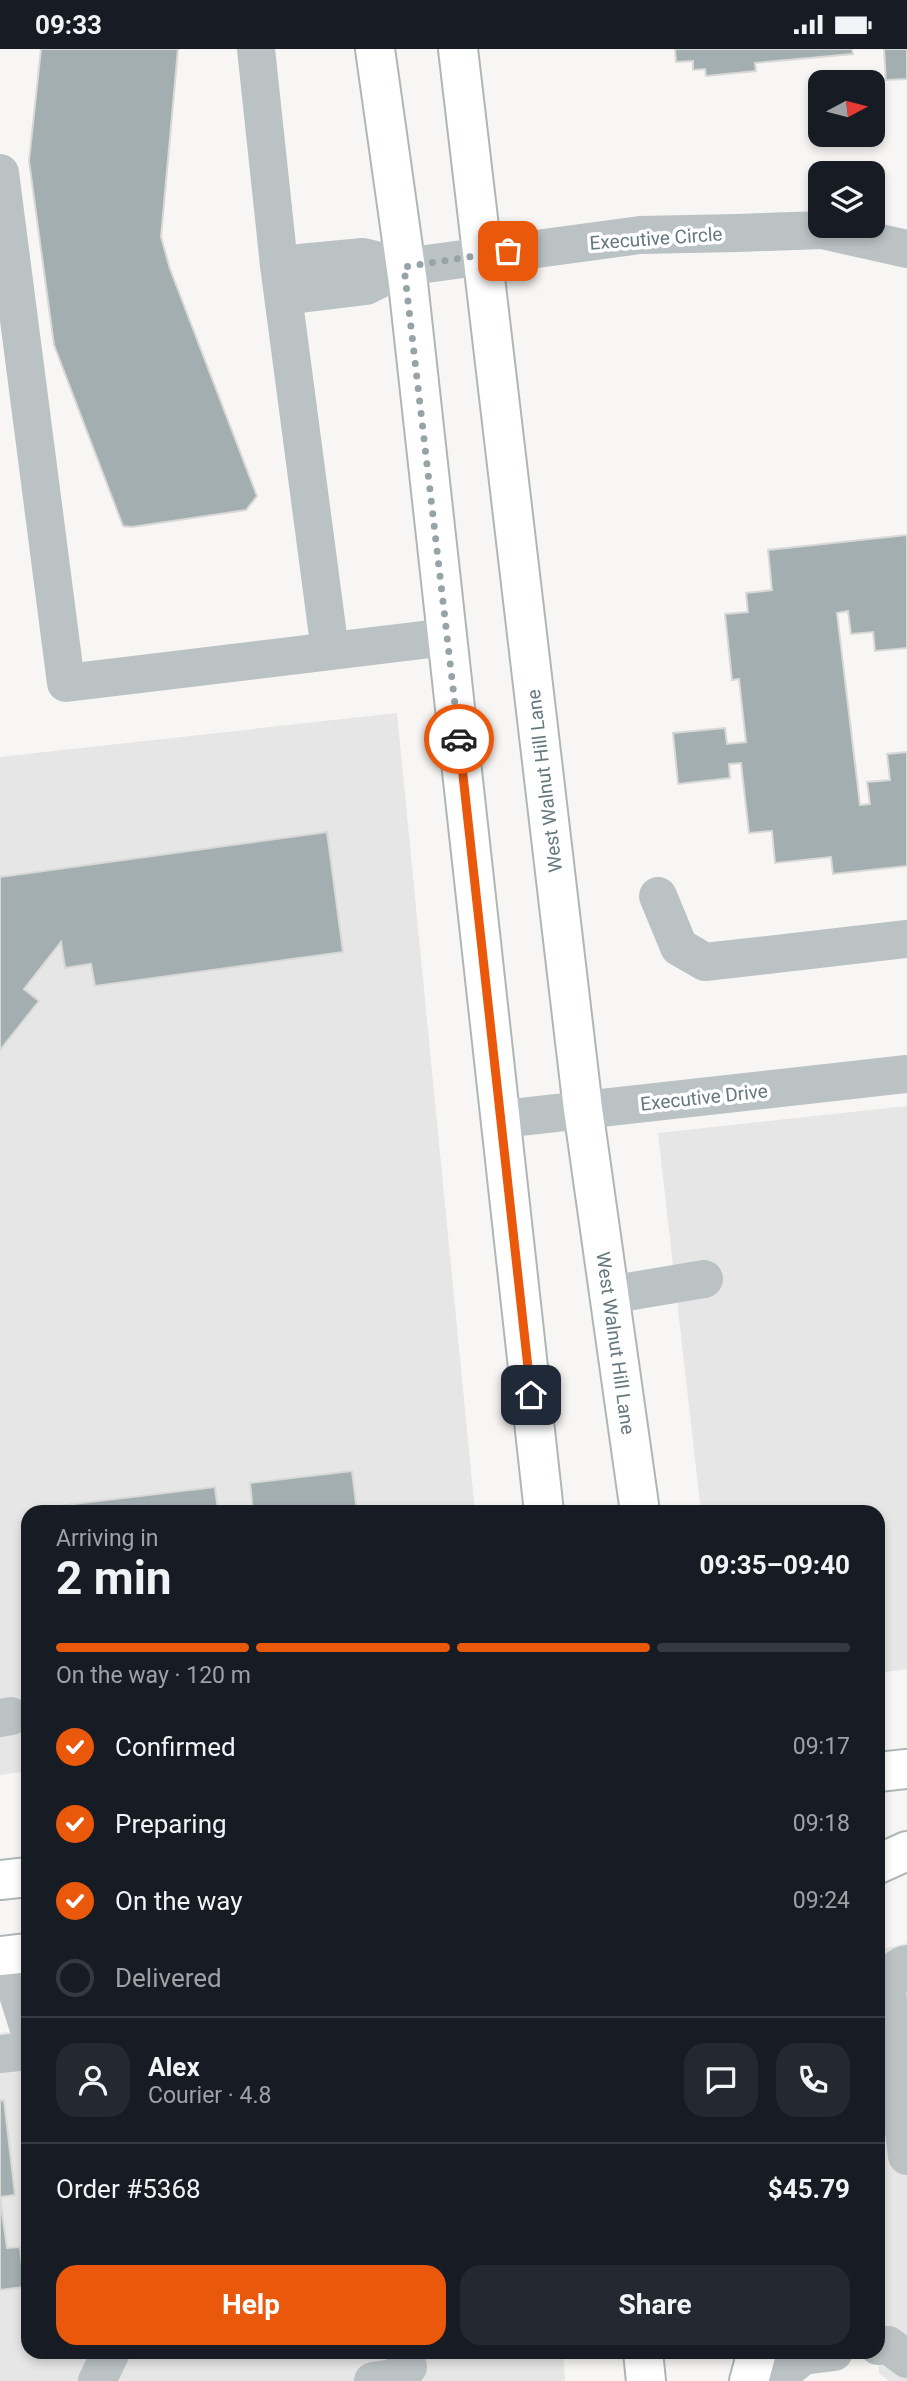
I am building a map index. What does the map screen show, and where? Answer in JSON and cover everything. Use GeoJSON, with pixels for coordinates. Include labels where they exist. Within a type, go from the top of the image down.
{"type":"FeatureCollection","features":[{"type":"Feature","properties":{"kind":"main road"},"geometry":{"type":"LineString","coordinates":[[375,49],[404,267],[447,637],[543,1505]]}},
{"type":"Feature","properties":{"kind":"main road","name":"West Walnut Hill Lane"},"geometry":{"type":"LineString","coordinates":[[458,49],[583,1109],[639,1505]]}},
{"type":"Feature","properties":{"kind":"main road"},"geometry":{"type":"LineString","coordinates":[[885,1852],[907,1850]]}},
{"type":"Feature","properties":{"kind":"main road"},"geometry":{"type":"LineString","coordinates":[[885,1861],[907,1850]]}},
{"type":"Feature","properties":{"kind":"main road"},"geometry":{"type":"LineString","coordinates":[[0,1880],[21,1878]]}},
{"type":"Feature","properties":{"kind":"main road"},"geometry":{"type":"LineString","coordinates":[[644,2359],[646,2381]]}},
{"type":"Feature","properties":{"kind":"main road"},"geometry":{"type":"LineString","coordinates":[[738,2359],[740,2381]]}},
{"type":"Feature","properties":{"kind":"main road"},"geometry":{"type":"LineString","coordinates":[[749,2381],[755,2359]]}},
{"type":"Feature","properties":{"kind":"street"},"geometry":{"type":"LineString","coordinates":[[256,49],[281,281],[330,651]]}},
{"type":"Feature","properties":{"kind":"street"},"geometry":{"type":"LineString","coordinates":[[0,173],[65,684],[447,637]]}},
{"type":"Feature","properties":{"kind":"street","name":"Executive Circle"},"geometry":{"type":"LineString","coordinates":[[404,267],[640,235],[822,230],[907,249]]}},
{"type":"Feature","properties":{"kind":"street"},"geometry":{"type":"LineString","coordinates":[[281,281],[363,257],[404,267]]}},
{"type":"Feature","properties":{"kind":"street"},"geometry":{"type":"LineString","coordinates":[[657,896],[678,947],[705,961],[907,939]]}},
{"type":"Feature","properties":{"kind":"street","name":"Executive Drive"},"geometry":{"type":"LineString","coordinates":[[502,1119],[907,1074]]}},
{"type":"Feature","properties":{"kind":"street"},"geometry":{"type":"LineString","coordinates":[[609,1294],[704,1279]]}},
{"type":"Feature","properties":{"kind":"street"},"geometry":{"type":"LineString","coordinates":[[11,1955],[21,1997]]}},
{"type":"Feature","properties":{"kind":"street"},"geometry":{"type":"LineString","coordinates":[[907,1965],[901,1966],[892,1976],[887,1992],[902,2070],[907,2156]]}},
{"type":"Feature","properties":{"kind":"street"},"geometry":{"type":"LineString","coordinates":[[0,2054],[21,2052]]}},
{"type":"Feature","properties":{"kind":"street"},"geometry":{"type":"LineString","coordinates":[[885,2345],[907,2359]]}},
{"type":"Feature","properties":{"kind":"street"},"geometry":{"type":"LineString","coordinates":[[97,2381],[108,2359]]}},
{"type":"Feature","properties":{"kind":"street"},"geometry":{"type":"LineString","coordinates":[[772,2381],[799,2359]]}},
{"type":"Feature","properties":{"kind":"street"},"geometry":{"type":"LineString","coordinates":[[373,2381],[393,2378],[408,2367]]}},
{"type":"Feature","properties":{"kind":"shaded area"},"geometry":{"type":"Polygon","coordinates":[[[397,713],[474,1505],[21,1505],[21,1772],[0,1775],[0,757],[397,713]]]}},
{"type":"Feature","properties":{"kind":"shaded area"},"geometry":{"type":"Polygon","coordinates":[[[907,1106],[907,1669],[885,1672],[885,1505],[700,1505],[658,1133],[907,1106]]]}},
{"type":"Feature","properties":{"kind":"shaded area"},"geometry":{"type":"Polygon","coordinates":[[[907,1943],[907,2381],[889,2381],[879,2373],[878,2359],[885,2359],[885,1948],[907,1943]]]}},
{"type":"Feature","properties":{"kind":"shaded area"},"geometry":{"type":"Polygon","coordinates":[[[21,2030],[21,2359],[563,2359],[565,2381],[0,2381],[0,2033],[21,2030]]]}},
{"type":"Feature","properties":{"kind":"building"},"geometry":{"type":"Polygon","coordinates":[[[41,49],[178,49],[161,237],[170,269],[257,496],[246,510],[132,527],[123,526],[54,345],[29,161],[41,49]]]}},
{"type":"Feature","properties":{"kind":"building"},"geometry":{"type":"Polygon","coordinates":[[[675,49],[852,49],[853,54],[755,63],[756,71],[706,76],[705,69],[693,70],[693,61],[676,62],[675,49]]]}},
{"type":"Feature","properties":{"kind":"building"},"geometry":{"type":"Polygon","coordinates":[[[884,49],[907,49],[907,79],[886,80],[884,49]]]}},
{"type":"Feature","properties":{"kind":"building"},"geometry":{"type":"Polygon","coordinates":[[[907,535],[907,648],[875,651],[873,632],[851,634],[848,611],[837,613],[860,805],[870,804],[867,782],[890,780],[887,754],[907,752],[907,866],[833,874],[831,857],[775,863],[772,831],[749,833],[741,763],[729,764],[730,778],[678,784],[673,733],[725,728],[727,744],[746,742],[739,679],[732,680],[725,614],[748,612],[746,593],[772,590],[768,550],[907,535]]]}},
{"type":"Feature","properties":{"kind":"building"},"geometry":{"type":"Polygon","coordinates":[[[327,832],[343,952],[95,986],[91,964],[65,968],[61,942],[24,989],[39,1001],[0,1050],[0,877],[327,832]]]}},
{"type":"Feature","properties":{"kind":"building"},"geometry":{"type":"Polygon","coordinates":[[[352,1471],[356,1505],[252,1505],[250,1483],[352,1471]]]}},
{"type":"Feature","properties":{"kind":"building"},"geometry":{"type":"Polygon","coordinates":[[[215,1487],[217,1505],[65,1505],[215,1487]]]}},
{"type":"Feature","properties":{"kind":"building"},"geometry":{"type":"Polygon","coordinates":[[[4,2100],[15,2195],[0,2197],[0,2101],[4,2100]]]}},
{"type":"Feature","properties":{"kind":"building"},"geometry":{"type":"Polygon","coordinates":[[[0,2197],[7,2248],[20,2247],[21,2287],[0,2290],[0,2197]]]}},
{"type":"Feature","properties":{"kind":"way so far"},"geometry":{"type":"LineString","coordinates":[[459,739],[408,283],[404,267],[508,251]]}},
{"type":"Feature","properties":{"kind":"route"},"geometry":{"type":"LineString","coordinates":[[459,739],[531,1395]]}}]}
